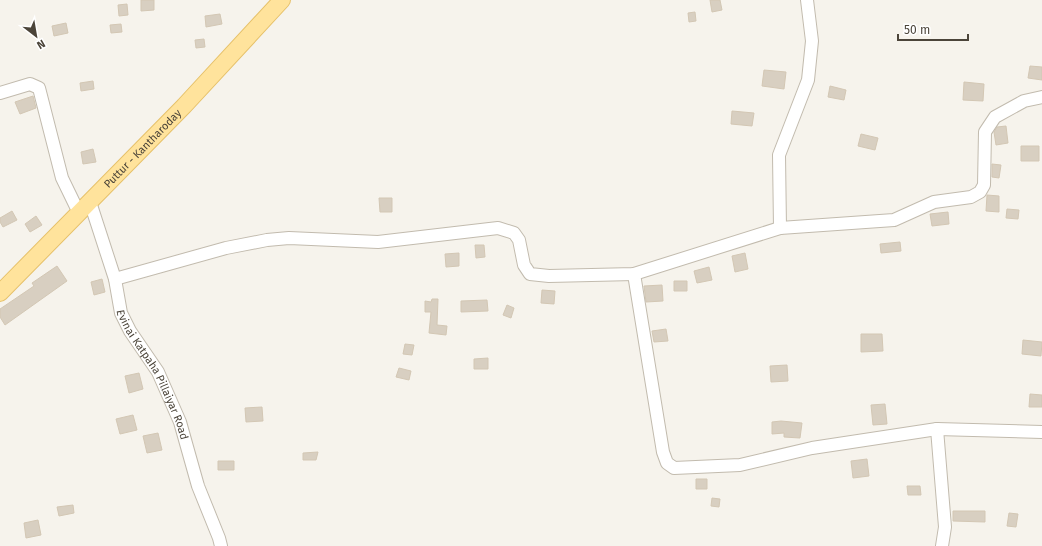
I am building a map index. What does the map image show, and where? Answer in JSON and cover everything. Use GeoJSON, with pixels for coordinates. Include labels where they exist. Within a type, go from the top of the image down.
{"type":"FeatureCollection","features":[{"type":"Feature","properties":{"kind":"main road","name":"Puttur - Kantharoday"},"geometry":{"type":"LineString","coordinates":[[0,293],[184,106],[282,0]]}},
{"type":"Feature","properties":{"kind":"street"},"geometry":{"type":"LineString","coordinates":[[780,228],[778,155],[808,80],[812,41],[807,0]]}},
{"type":"Feature","properties":{"kind":"street","name":"Evinai Katpaha Pillaiyar Road"},"geometry":{"type":"LineString","coordinates":[[0,93],[30,84],[39,88],[62,178],[84,207],[115,279],[121,313],[130,331],[158,372],[180,422],[198,486],[221,546]]}},
{"type":"Feature","properties":{"kind":"street"},"geometry":{"type":"LineString","coordinates":[[115,279],[226,248],[267,240],[289,238],[380,241],[498,228],[514,233],[519,240],[524,265],[530,274],[549,276],[634,274],[780,228],[894,220],[934,202],[971,197],[980,192],[984,185],[985,132],[995,116],[1024,101],[1042,98]]}},
{"type":"Feature","properties":{"kind":"street"},"geometry":{"type":"LineString","coordinates":[[634,274],[663,452],[667,463],[674,468],[740,465],[812,448],[937,429],[1042,432]]}},
{"type":"Feature","properties":{"kind":"street"},"geometry":{"type":"LineString","coordinates":[[937,429],[945,527],[942,546]]}},
{"type":"Feature","properties":{"kind":"building"},"geometry":{"type":"Polygon","coordinates":[[[141,0],[154,0],[154,10],[141,11],[141,0]]]}},
{"type":"Feature","properties":{"kind":"building"},"geometry":{"type":"Polygon","coordinates":[[[710,0],[720,0],[722,10],[712,12],[710,0]]]}},
{"type":"Feature","properties":{"kind":"building"},"geometry":{"type":"Polygon","coordinates":[[[127,4],[128,15],[119,16],[118,5],[127,4]]]}},
{"type":"Feature","properties":{"kind":"building"},"geometry":{"type":"Polygon","coordinates":[[[695,12],[696,21],[689,22],[688,13],[695,12]]]}},
{"type":"Feature","properties":{"kind":"building"},"geometry":{"type":"Polygon","coordinates":[[[220,14],[222,24],[206,27],[205,16],[220,14]]]}},
{"type":"Feature","properties":{"kind":"building"},"geometry":{"type":"Polygon","coordinates":[[[66,23],[68,33],[54,36],[52,26],[66,23]]]}},
{"type":"Feature","properties":{"kind":"building"},"geometry":{"type":"Polygon","coordinates":[[[121,24],[122,32],[111,33],[110,25],[121,24]]]}},
{"type":"Feature","properties":{"kind":"building"},"geometry":{"type":"Polygon","coordinates":[[[204,39],[205,47],[196,48],[195,40],[204,39]]]}},
{"type":"Feature","properties":{"kind":"building"},"geometry":{"type":"Polygon","coordinates":[[[1030,66],[1042,67],[1042,80],[1028,78],[1030,66]]]}},
{"type":"Feature","properties":{"kind":"building"},"geometry":{"type":"Polygon","coordinates":[[[764,70],[786,72],[784,89],[762,86],[764,70]]]}},
{"type":"Feature","properties":{"kind":"building"},"geometry":{"type":"Polygon","coordinates":[[[93,81],[94,89],[81,91],[80,83],[93,81]]]}},
{"type":"Feature","properties":{"kind":"building"},"geometry":{"type":"Polygon","coordinates":[[[964,82],[984,84],[983,101],[963,100],[964,82]]]}},
{"type":"Feature","properties":{"kind":"building"},"geometry":{"type":"Polygon","coordinates":[[[830,86],[846,90],[844,100],[828,97],[830,86]]]}},
{"type":"Feature","properties":{"kind":"building"},"geometry":{"type":"Polygon","coordinates":[[[33,96],[36,108],[20,114],[15,102],[33,96]]]}},
{"type":"Feature","properties":{"kind":"building"},"geometry":{"type":"Polygon","coordinates":[[[732,111],[754,113],[752,126],[731,124],[732,111]]]}},
{"type":"Feature","properties":{"kind":"building"},"geometry":{"type":"Polygon","coordinates":[[[1006,126],[1008,143],[996,145],[994,132],[997,127],[1006,126]]]}},
{"type":"Feature","properties":{"kind":"building"},"geometry":{"type":"Polygon","coordinates":[[[861,134],[878,138],[875,150],[858,146],[861,134]]]}},
{"type":"Feature","properties":{"kind":"building"},"geometry":{"type":"Polygon","coordinates":[[[1021,146],[1039,146],[1039,161],[1021,161],[1021,146]]]}},
{"type":"Feature","properties":{"kind":"building"},"geometry":{"type":"Polygon","coordinates":[[[93,149],[96,162],[83,164],[81,152],[93,149]]]}},
{"type":"Feature","properties":{"kind":"building"},"geometry":{"type":"Polygon","coordinates":[[[992,164],[1001,165],[999,178],[992,177],[992,164]]]}},
{"type":"Feature","properties":{"kind":"building"},"geometry":{"type":"Polygon","coordinates":[[[987,195],[999,196],[999,212],[986,211],[987,195]]]}},
{"type":"Feature","properties":{"kind":"building"},"geometry":{"type":"Polygon","coordinates":[[[379,198],[392,198],[392,212],[380,212],[379,198]]]}},
{"type":"Feature","properties":{"kind":"building"},"geometry":{"type":"Polygon","coordinates":[[[1007,209],[1019,210],[1018,219],[1006,218],[1007,209]]]}},
{"type":"Feature","properties":{"kind":"building"},"geometry":{"type":"Polygon","coordinates":[[[12,211],[17,220],[3,227],[0,222],[0,218],[12,211]]]}},
{"type":"Feature","properties":{"kind":"building"},"geometry":{"type":"Polygon","coordinates":[[[948,212],[949,224],[932,226],[930,214],[948,212]]]}},
{"type":"Feature","properties":{"kind":"building"},"geometry":{"type":"Polygon","coordinates":[[[36,216],[42,225],[30,232],[25,224],[36,216]]]}},
{"type":"Feature","properties":{"kind":"building"},"geometry":{"type":"Polygon","coordinates":[[[900,242],[901,251],[881,253],[880,244],[900,242]]]}},
{"type":"Feature","properties":{"kind":"building"},"geometry":{"type":"Polygon","coordinates":[[[475,245],[484,245],[485,257],[476,258],[475,245]]]}},
{"type":"Feature","properties":{"kind":"building"},"geometry":{"type":"Polygon","coordinates":[[[459,253],[459,266],[446,267],[445,254],[459,253]]]}},
{"type":"Feature","properties":{"kind":"building"},"geometry":{"type":"Polygon","coordinates":[[[745,253],[748,269],[735,272],[732,256],[745,253]]]}},
{"type":"Feature","properties":{"kind":"building"},"geometry":{"type":"Polygon","coordinates":[[[57,266],[67,281],[5,325],[0,317],[0,309],[34,286],[32,283],[57,266]]]}},
{"type":"Feature","properties":{"kind":"building"},"geometry":{"type":"Polygon","coordinates":[[[709,267],[712,280],[697,283],[694,271],[709,267]]]}},
{"type":"Feature","properties":{"kind":"building"},"geometry":{"type":"Polygon","coordinates":[[[102,279],[105,292],[94,295],[91,282],[102,279]]]}},
{"type":"Feature","properties":{"kind":"building"},"geometry":{"type":"Polygon","coordinates":[[[674,281],[687,281],[687,291],[674,291],[674,281]]]}},
{"type":"Feature","properties":{"kind":"building"},"geometry":{"type":"Polygon","coordinates":[[[662,285],[663,301],[646,302],[644,286],[662,285]]]}},
{"type":"Feature","properties":{"kind":"building"},"geometry":{"type":"Polygon","coordinates":[[[542,290],[555,291],[554,304],[541,303],[542,290]]]}},
{"type":"Feature","properties":{"kind":"building"},"geometry":{"type":"Polygon","coordinates":[[[432,299],[438,299],[437,325],[447,326],[446,335],[429,333],[431,312],[425,312],[425,301],[431,302],[432,299]]]}},
{"type":"Feature","properties":{"kind":"building"},"geometry":{"type":"Polygon","coordinates":[[[487,300],[488,311],[461,312],[461,301],[487,300]]]}},
{"type":"Feature","properties":{"kind":"building"},"geometry":{"type":"Polygon","coordinates":[[[507,305],[514,308],[511,318],[503,315],[507,305]]]}},
{"type":"Feature","properties":{"kind":"building"},"geometry":{"type":"Polygon","coordinates":[[[666,329],[668,341],[654,342],[652,331],[666,329]]]}},
{"type":"Feature","properties":{"kind":"building"},"geometry":{"type":"Polygon","coordinates":[[[861,334],[882,334],[883,351],[861,352],[861,334]]]}},
{"type":"Feature","properties":{"kind":"building"},"geometry":{"type":"Polygon","coordinates":[[[1023,340],[1042,342],[1041,356],[1022,354],[1023,340]]]}},
{"type":"Feature","properties":{"kind":"building"},"geometry":{"type":"Polygon","coordinates":[[[405,344],[414,345],[412,355],[403,354],[405,344]]]}},
{"type":"Feature","properties":{"kind":"building"},"geometry":{"type":"Polygon","coordinates":[[[488,358],[488,369],[474,369],[474,359],[488,358]]]}},
{"type":"Feature","properties":{"kind":"building"},"geometry":{"type":"Polygon","coordinates":[[[787,365],[788,381],[771,382],[770,366],[787,365]]]}},
{"type":"Feature","properties":{"kind":"building"},"geometry":{"type":"Polygon","coordinates":[[[399,368],[411,371],[409,380],[396,377],[399,368]]]}},
{"type":"Feature","properties":{"kind":"building"},"geometry":{"type":"Polygon","coordinates":[[[139,373],[143,389],[129,393],[125,376],[139,373]]]}},
{"type":"Feature","properties":{"kind":"building"},"geometry":{"type":"Polygon","coordinates":[[[1030,394],[1042,395],[1042,407],[1029,407],[1030,394]]]}},
{"type":"Feature","properties":{"kind":"building"},"geometry":{"type":"Polygon","coordinates":[[[885,404],[887,424],[873,425],[871,405],[885,404]]]}},
{"type":"Feature","properties":{"kind":"building"},"geometry":{"type":"Polygon","coordinates":[[[262,407],[263,421],[246,422],[245,408],[262,407]]]}},
{"type":"Feature","properties":{"kind":"building"},"geometry":{"type":"Polygon","coordinates":[[[133,415],[137,430],[120,434],[116,419],[133,415]]]}},
{"type":"Feature","properties":{"kind":"building"},"geometry":{"type":"Polygon","coordinates":[[[781,421],[802,423],[800,438],[784,437],[784,433],[772,434],[772,422],[781,421]]]}},
{"type":"Feature","properties":{"kind":"building"},"geometry":{"type":"Polygon","coordinates":[[[158,433],[162,450],[147,453],[143,436],[158,433]]]}},
{"type":"Feature","properties":{"kind":"building"},"geometry":{"type":"Polygon","coordinates":[[[318,452],[316,460],[303,460],[303,453],[318,452]]]}},
{"type":"Feature","properties":{"kind":"building"},"geometry":{"type":"Polygon","coordinates":[[[867,459],[869,476],[853,478],[851,461],[867,459]]]}},
{"type":"Feature","properties":{"kind":"building"},"geometry":{"type":"Polygon","coordinates":[[[218,461],[234,461],[234,470],[218,470],[218,461]]]}},
{"type":"Feature","properties":{"kind":"building"},"geometry":{"type":"Polygon","coordinates":[[[696,479],[707,479],[707,489],[696,489],[696,479]]]}},
{"type":"Feature","properties":{"kind":"building"},"geometry":{"type":"Polygon","coordinates":[[[907,486],[920,486],[921,495],[908,495],[907,486]]]}},
{"type":"Feature","properties":{"kind":"building"},"geometry":{"type":"Polygon","coordinates":[[[712,498],[720,499],[719,507],[711,506],[712,498]]]}},
{"type":"Feature","properties":{"kind":"building"},"geometry":{"type":"Polygon","coordinates":[[[73,505],[74,513],[59,516],[57,507],[73,505]]]}},
{"type":"Feature","properties":{"kind":"building"},"geometry":{"type":"Polygon","coordinates":[[[953,511],[985,511],[985,522],[953,521],[953,511]]]}},
{"type":"Feature","properties":{"kind":"building"},"geometry":{"type":"Polygon","coordinates":[[[1009,513],[1018,514],[1016,527],[1007,526],[1009,513]]]}},
{"type":"Feature","properties":{"kind":"building"},"geometry":{"type":"Polygon","coordinates":[[[38,520],[41,535],[26,538],[24,523],[38,520]]]}}]}
